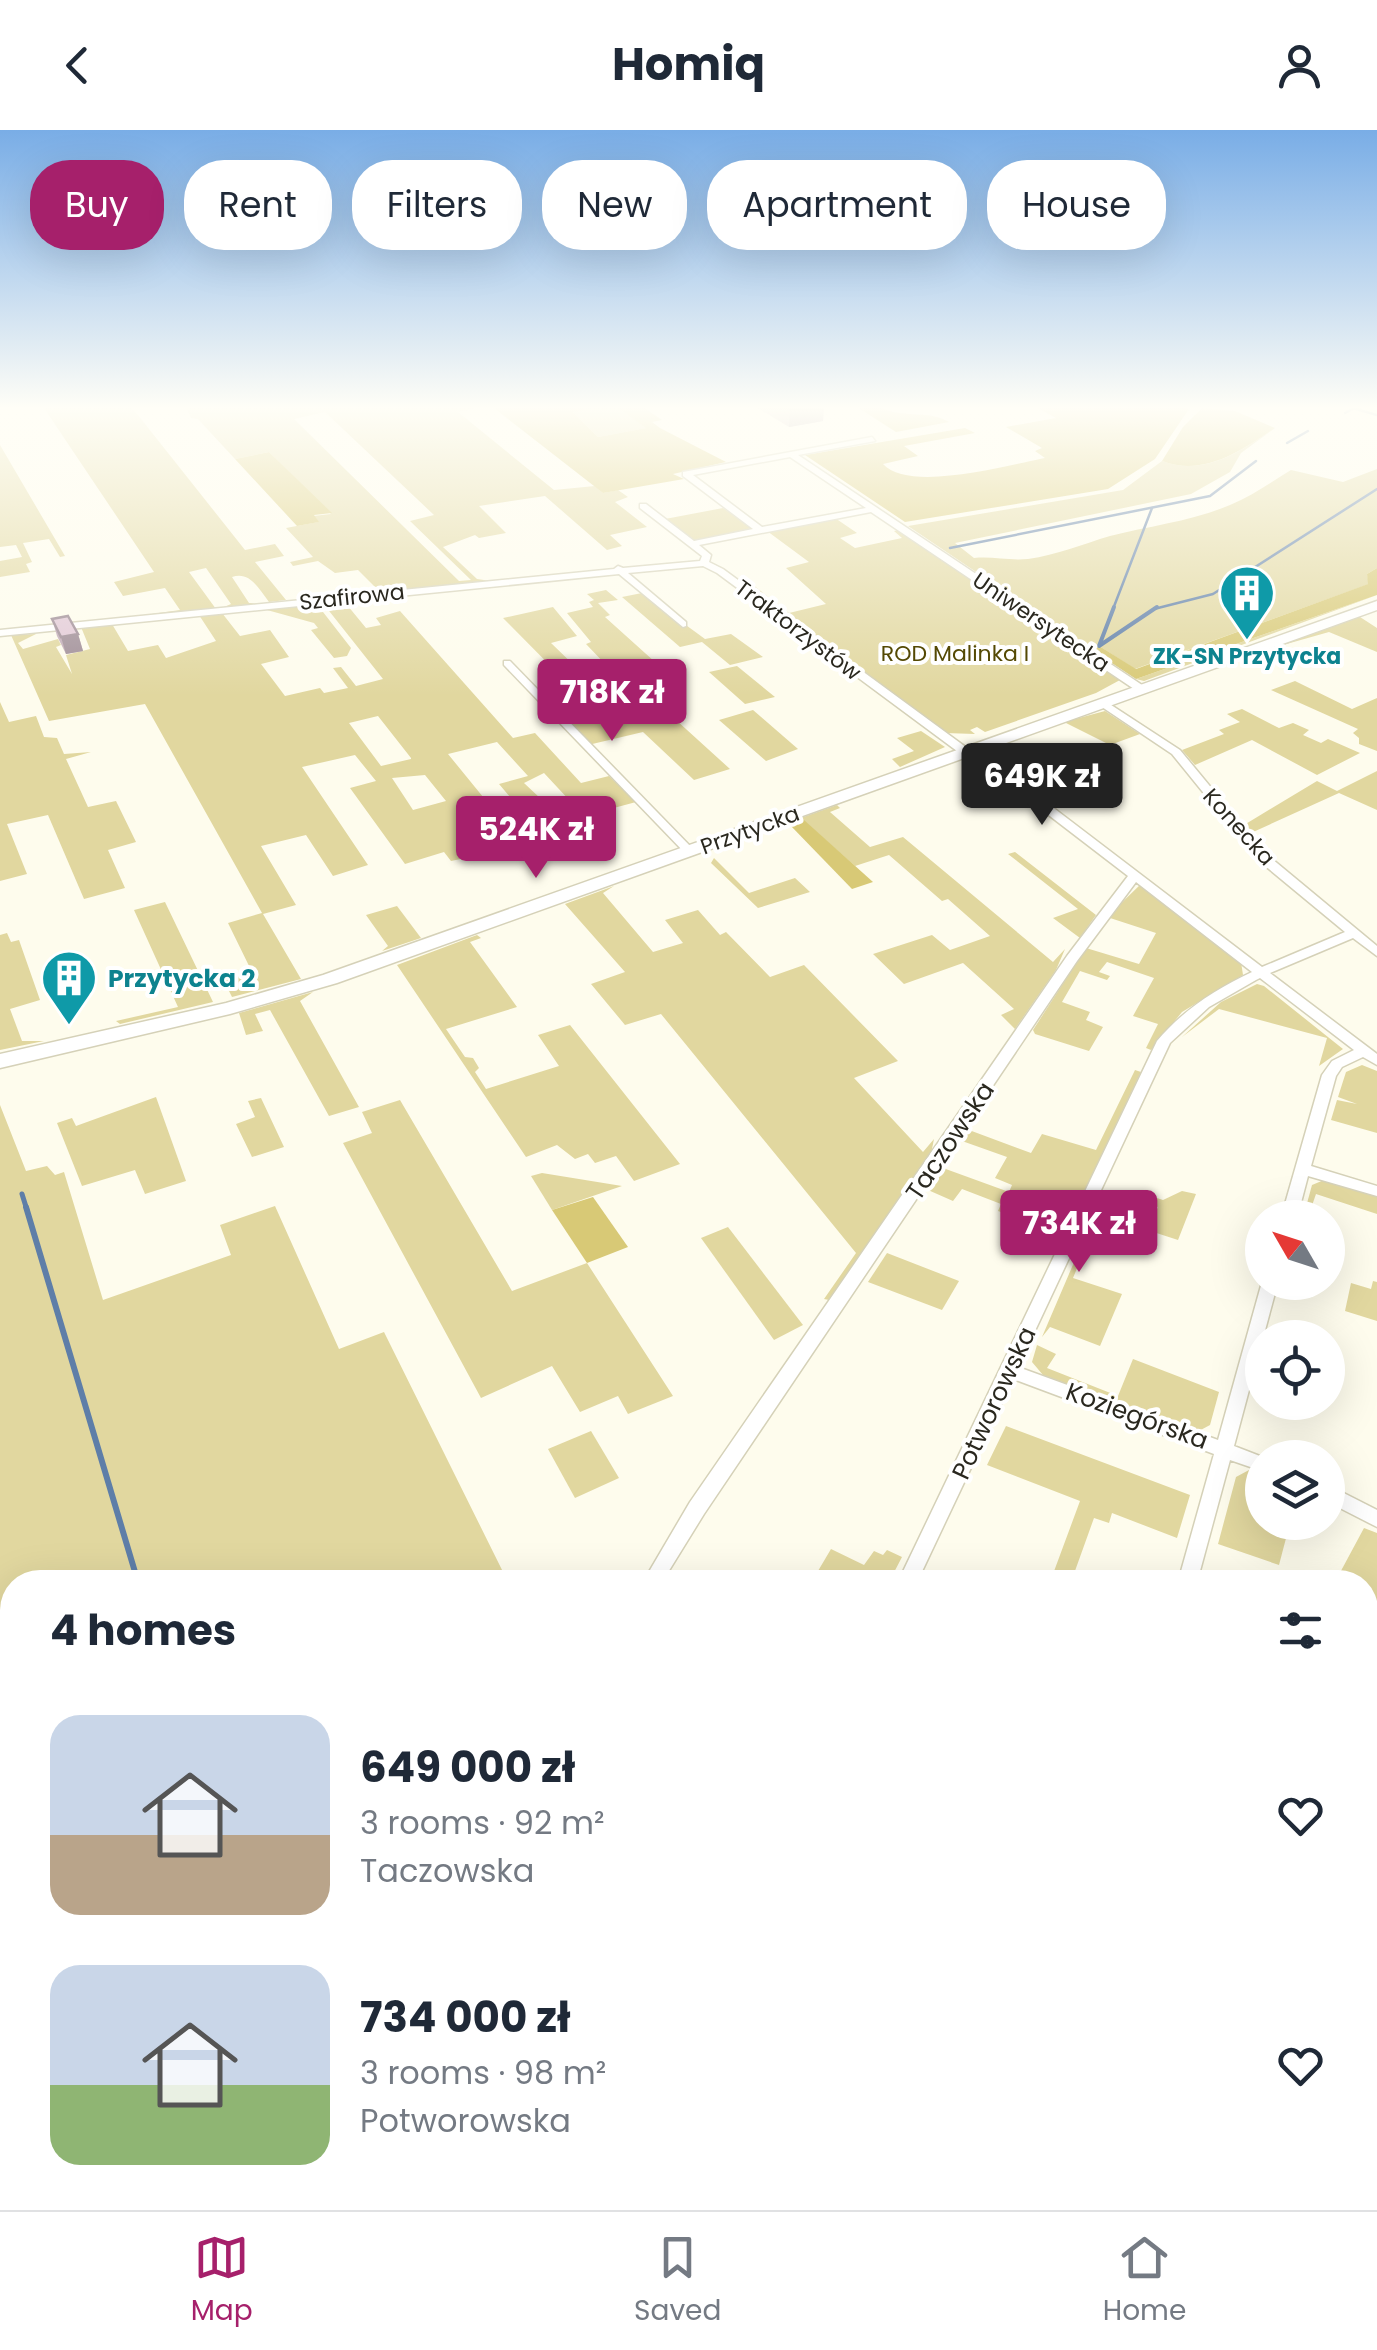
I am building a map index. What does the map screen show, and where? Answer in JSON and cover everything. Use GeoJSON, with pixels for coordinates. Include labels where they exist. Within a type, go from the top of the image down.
{"type":"FeatureCollection","features":[{"type":"Feature","properties":{"kind":"main road","name":"Przytycka"},"geometry":{"type":"LineString","coordinates":[[0,1061],[297,989],[1377,605]]}},
{"type":"Feature","properties":{"kind":"street"},"geometry":{"type":"LineString","coordinates":[[723,502],[760,530]]}},
{"type":"Feature","properties":{"kind":"street","name":"Uniwersytecka"},"geometry":{"type":"LineString","coordinates":[[862,502],[1140,690]]}},
{"type":"Feature","properties":{"kind":"street"},"geometry":{"type":"LineString","coordinates":[[643,506],[708,556],[704,564]]}},
{"type":"Feature","properties":{"kind":"street"},"geometry":{"type":"LineString","coordinates":[[694,543],[872,509]]}},
{"type":"Feature","properties":{"kind":"street","name":"Szafirowa"},"geometry":{"type":"LineString","coordinates":[[0,633],[618,569],[704,564]]}},
{"type":"Feature","properties":{"kind":"street","name":"Traktorzystów"},"geometry":{"type":"LineString","coordinates":[[704,564],[720,570],[968,751]]}},
{"type":"Feature","properties":{"kind":"street"},"geometry":{"type":"LineString","coordinates":[[618,569],[683,624]]}},
{"type":"Feature","properties":{"kind":"street"},"geometry":{"type":"LineString","coordinates":[[507,663],[689,852]]}},
{"type":"Feature","properties":{"kind":"street","name":"Konecka"},"geometry":{"type":"LineString","coordinates":[[1101,703],[1176,752],[1251,845],[1377,952]]}},
{"type":"Feature","properties":{"kind":"street"},"geometry":{"type":"LineString","coordinates":[[968,751],[1136,874],[1371,1056]]}},
{"type":"Feature","properties":{"kind":"street","name":"Taczowska"},"geometry":{"type":"LineString","coordinates":[[660,1570],[1072,958],[1136,874]]}},
{"type":"Feature","properties":{"kind":"street","name":"Potworowska"},"geometry":{"type":"LineString","coordinates":[[914,1570],[1164,1040],[1203,1004],[1261,973],[1352,934]]}},
{"type":"Feature","properties":{"kind":"street"},"geometry":{"type":"LineString","coordinates":[[1294,1200],[1332,1068],[1371,1056]]}},
{"type":"Feature","properties":{"kind":"street"},"geometry":{"type":"LineString","coordinates":[[1303,1169],[1377,1191]]}},
{"type":"Feature","properties":{"kind":"street"},"geometry":{"type":"LineString","coordinates":[[1191,1570],[1265,1300]]}},
{"type":"Feature","properties":{"kind":"street","name":"Koziegórska"},"geometry":{"type":"LineString","coordinates":[[1010,1371],[1245,1457]]}},
{"type":"Feature","properties":{"kind":"street"},"geometry":{"type":"LineString","coordinates":[[1345,1502],[1377,1519]]}},
{"type":"Feature","properties":{"kind":"green space"},"geometry":{"type":"Polygon","coordinates":[[[0,502],[33,502],[65,556],[60,557],[49,539],[23,543],[32,562],[26,564],[30,572],[0,577],[0,561],[22,557],[16,545],[0,547],[0,502]]]}},
{"type":"Feature","properties":{"kind":"green space"},"geometry":{"type":"Polygon","coordinates":[[[107,502],[207,502],[245,550],[275,544],[284,556],[255,562],[286,600],[269,602],[253,582],[238,576],[232,577],[249,603],[258,603],[222,608],[231,604],[206,568],[189,572],[216,609],[116,619],[180,610],[165,588],[123,596],[114,582],[154,572],[107,502]]]}},
{"type":"Feature","properties":{"kind":"green space"},"geometry":{"type":"Polygon","coordinates":[[[319,502],[379,502],[459,581],[471,580],[410,521],[434,515],[420,502],[505,502],[479,506],[506,533],[479,538],[475,535],[443,547],[477,579],[491,581],[337,596],[377,589],[358,570],[335,573],[318,561],[293,566],[290,562],[313,557],[286,528],[318,522],[313,516],[331,514],[319,502]]]}},
{"type":"Feature","properties":{"kind":"green space"},"geometry":{"type":"Polygon","coordinates":[[[552,502],[615,502],[647,527],[610,535],[622,546],[607,550],[552,502]]]}},
{"type":"Feature","properties":{"kind":"green space"},"geometry":{"type":"Polygon","coordinates":[[[1051,502],[1152,502],[955,543],[974,558],[1021,559],[1186,519],[1235,502],[1377,502],[1377,568],[1367,574],[1369,584],[1135,669],[1096,644],[1089,648],[908,526],[1051,502]]]}},
{"type":"Feature","properties":{"kind":"green space"},"geometry":{"type":"Polygon","coordinates":[[[723,508],[752,528],[696,541],[665,519],[723,508]]]}},
{"type":"Feature","properties":{"kind":"green space","name":"ROD Malinka I"},"geometry":{"type":"Polygon","coordinates":[[[835,518],[857,533],[840,538],[855,548],[902,538],[894,531],[899,530],[1087,658],[1083,663],[1097,665],[1120,680],[1096,693],[985,732],[977,727],[970,730],[975,734],[945,733],[738,580],[744,578],[789,613],[826,604],[786,568],[809,562],[767,531],[835,518]]]}},
{"type":"Feature","properties":{"kind":"green space"},"geometry":{"type":"Polygon","coordinates":[[[606,590],[618,600],[598,603],[610,615],[605,617],[675,680],[643,690],[730,769],[694,780],[643,732],[588,745],[559,713],[582,708],[589,715],[596,712],[503,618],[553,607],[577,636],[551,643],[581,672],[607,666],[586,644],[591,642],[567,613],[593,607],[589,602],[594,600],[587,594],[606,590]]]}},
{"type":"Feature","properties":{"kind":"green space"},"geometry":{"type":"Polygon","coordinates":[[[642,593],[705,639],[731,634],[763,657],[730,665],[702,642],[680,647],[622,597],[642,593]]]}},
{"type":"Feature","properties":{"kind":"green space"},"geometry":{"type":"Polygon","coordinates":[[[1377,595],[1144,681],[1136,679],[1377,595]]]}},
{"type":"Feature","properties":{"kind":"green space"},"geometry":{"type":"Polygon","coordinates":[[[343,600],[366,628],[381,625],[376,618],[400,611],[513,738],[535,733],[581,783],[609,776],[636,802],[599,812],[589,802],[581,804],[590,814],[584,816],[544,773],[524,783],[557,814],[531,822],[499,784],[528,776],[497,742],[448,754],[523,846],[451,861],[444,852],[405,864],[350,788],[376,781],[355,755],[302,767],[368,865],[333,876],[306,835],[261,846],[296,905],[263,914],[301,979],[232,997],[224,981],[252,972],[228,923],[262,913],[145,704],[49,721],[11,635],[36,634],[18,643],[23,649],[58,639],[61,645],[56,647],[72,674],[66,655],[90,649],[81,627],[112,624],[128,651],[158,645],[166,658],[216,641],[199,615],[222,613],[240,636],[270,630],[289,657],[261,664],[285,696],[320,688],[324,693],[348,688],[333,668],[341,667],[356,686],[383,679],[322,602],[343,600]],[[378,716],[349,723],[381,766],[411,759],[411,758],[378,716]],[[425,775],[392,778],[413,810],[446,801],[425,775]]]}},
{"type":"Feature","properties":{"kind":"green space"},"geometry":{"type":"Polygon","coordinates":[[[317,603],[311,608],[315,613],[323,612],[351,648],[347,656],[334,658],[311,630],[318,628],[314,623],[267,610],[317,603]]]}},
{"type":"Feature","properties":{"kind":"green space"},"geometry":{"type":"Polygon","coordinates":[[[1360,617],[1377,628],[1377,652],[1329,632],[1276,647],[1360,617]]]}},
{"type":"Feature","properties":{"kind":"green space"},"geometry":{"type":"Polygon","coordinates":[[[737,666],[775,697],[745,704],[709,672],[737,666]]]}},
{"type":"Feature","properties":{"kind":"green space"},"geometry":{"type":"Polygon","coordinates":[[[1295,681],[1352,709],[1377,698],[1377,751],[1359,744],[1353,733],[1358,729],[1271,690],[1295,681]]]}},
{"type":"Feature","properties":{"kind":"green space"},"geometry":{"type":"Polygon","coordinates":[[[0,702],[9,722],[36,716],[44,737],[57,738],[64,754],[91,752],[66,759],[88,807],[116,801],[136,842],[108,850],[125,888],[84,899],[48,815],[7,824],[27,874],[0,881],[0,702]]]}},
{"type":"Feature","properties":{"kind":"green space"},"geometry":{"type":"Polygon","coordinates":[[[1242,709],[1279,728],[1293,723],[1309,730],[1303,735],[1321,743],[1328,739],[1360,753],[1317,775],[1252,740],[1195,765],[1182,750],[1224,734],[1219,730],[1240,722],[1227,714],[1242,709]]]}},
{"type":"Feature","properties":{"kind":"green space"},"geometry":{"type":"Polygon","coordinates":[[[753,710],[798,749],[766,761],[719,720],[753,710]]]}},
{"type":"Feature","properties":{"kind":"green space"},"geometry":{"type":"Polygon","coordinates":[[[1105,711],[1140,734],[1110,745],[1064,722],[1105,711]]]}},
{"type":"Feature","properties":{"kind":"green space"},"geometry":{"type":"Polygon","coordinates":[[[921,731],[945,747],[900,767],[892,759],[914,751],[897,738],[921,731]]]}},
{"type":"Feature","properties":{"kind":"green space"},"geometry":{"type":"Polygon","coordinates":[[[1006,743],[1064,783],[1038,793],[985,754],[1006,743]]]}},
{"type":"Feature","properties":{"kind":"green space"},"geometry":{"type":"Polygon","coordinates":[[[1377,771],[1377,810],[1339,793],[1251,833],[1244,825],[1317,781],[1337,791],[1377,771]]]}},
{"type":"Feature","properties":{"kind":"green space"},"geometry":{"type":"Polygon","coordinates":[[[837,805],[840,808],[830,812],[870,847],[903,837],[1053,962],[1065,949],[1056,970],[1015,1029],[1001,1015],[1014,1009],[963,963],[904,984],[873,954],[932,935],[950,950],[990,936],[948,899],[942,901],[889,855],[855,866],[804,821],[767,830],[837,805]]]}},
{"type":"Feature","properties":{"kind":"green space"},"geometry":{"type":"Polygon","coordinates":[[[1015,852],[1096,915],[1080,938],[1053,918],[1078,909],[1008,854],[1015,852]]]}},
{"type":"Feature","properties":{"kind":"green space"},"geometry":{"type":"Polygon","coordinates":[[[714,858],[749,893],[795,878],[810,892],[758,908],[711,863],[714,858]]]}},
{"type":"Feature","properties":{"kind":"green space"},"geometry":{"type":"Polygon","coordinates":[[[1142,883],[1241,962],[1243,975],[1182,1012],[1151,1050],[1146,1048],[1158,1024],[1133,1016],[1154,978],[1107,962],[1099,972],[1110,976],[1107,980],[1080,971],[1062,1002],[1090,1012],[1086,1020],[1103,1027],[1089,1051],[1035,1034],[1033,1030],[1086,948],[1139,964],[1156,933],[1107,917],[1142,883]]]}},
{"type":"Feature","properties":{"kind":"green space"},"geometry":{"type":"Polygon","coordinates":[[[614,886],[603,893],[653,952],[683,943],[665,920],[698,910],[720,935],[726,932],[770,977],[804,965],[898,1061],[854,1078],[923,1152],[934,1139],[930,1159],[829,1300],[824,1299],[856,1253],[661,1014],[625,1025],[591,984],[625,972],[565,904],[614,886]]]}},
{"type":"Feature","properties":{"kind":"green space"},"geometry":{"type":"Polygon","coordinates":[[[165,902],[213,1002],[120,1024],[116,1021],[178,1007],[134,910],[165,902]]]}},
{"type":"Feature","properties":{"kind":"green space"},"geometry":{"type":"Polygon","coordinates":[[[397,906],[421,938],[382,951],[388,946],[366,915],[397,906]]]}},
{"type":"Feature","properties":{"kind":"green space"},"geometry":{"type":"Polygon","coordinates":[[[7,933],[11,942],[19,940],[40,1000],[10,1009],[22,1041],[44,1041],[0,1050],[0,935],[7,933]]]}},
{"type":"Feature","properties":{"kind":"green space"},"geometry":{"type":"Polygon","coordinates":[[[477,935],[481,938],[470,942],[517,1007],[446,1029],[465,1057],[473,1058],[479,1068],[475,1072],[486,1089],[559,1066],[538,1035],[570,1025],[680,1164],[634,1181],[616,1156],[595,1163],[588,1154],[575,1159],[557,1145],[526,1157],[397,965],[477,935]]]}},
{"type":"Feature","properties":{"kind":"green space"},"geometry":{"type":"Polygon","coordinates":[[[1257,984],[1343,1049],[1319,1066],[1327,1038],[1219,1009],[1182,1037],[1221,1002],[1257,984]]]}},
{"type":"Feature","properties":{"kind":"green space"},"geometry":{"type":"Polygon","coordinates":[[[313,992],[300,1001],[359,1107],[329,1116],[270,1010],[255,1014],[263,1031],[246,1035],[239,1013],[313,992]]]}},
{"type":"Feature","properties":{"kind":"green space"},"geometry":{"type":"Polygon","coordinates":[[[1362,1065],[1377,1071],[1377,1133],[1331,1120],[1337,1100],[1357,1104],[1338,1097],[1346,1072],[1362,1065]]]}},
{"type":"Feature","properties":{"kind":"green space"},"geometry":{"type":"Polygon","coordinates":[[[1135,1070],[1141,1072],[1064,1234],[998,1211],[1001,1204],[962,1189],[953,1201],[928,1190],[943,1168],[1009,1192],[1012,1185],[995,1178],[1007,1157],[962,1141],[969,1130],[1031,1153],[1042,1134],[1096,1150],[1135,1070]]]}},
{"type":"Feature","properties":{"kind":"green space"},"geometry":{"type":"Polygon","coordinates":[[[156,1097],[186,1181],[145,1194],[135,1170],[82,1186],[57,1123],[72,1118],[76,1126],[156,1097]]]}},
{"type":"Feature","properties":{"kind":"green space"},"geometry":{"type":"Polygon","coordinates":[[[261,1098],[284,1147],[252,1157],[236,1124],[255,1117],[248,1101],[261,1098]]]}},
{"type":"Feature","properties":{"kind":"green space"},"geometry":{"type":"Polygon","coordinates":[[[400,1100],[512,1291],[587,1263],[673,1396],[628,1414],[618,1396],[580,1412],[552,1366],[481,1398],[343,1143],[372,1133],[362,1112],[400,1100]]]}},
{"type":"Feature","properties":{"kind":"green space"},"geometry":{"type":"Polygon","coordinates":[[[0,1105],[26,1171],[47,1166],[55,1175],[64,1172],[103,1300],[231,1255],[220,1225],[275,1206],[339,1349],[384,1332],[502,1570],[0,1570],[0,1105]]]}},
{"type":"Feature","properties":{"kind":"green space"},"geometry":{"type":"Polygon","coordinates":[[[542,1173],[622,1186],[552,1210],[531,1176],[542,1173]]]}},
{"type":"Feature","properties":{"kind":"green space"},"geometry":{"type":"Polygon","coordinates":[[[1324,1180],[1377,1195],[1377,1214],[1345,1204],[1345,1200],[1316,1194],[1314,1200],[1308,1200],[1312,1185],[1324,1180]]]}},
{"type":"Feature","properties":{"kind":"green space"},"geometry":{"type":"Polygon","coordinates":[[[1136,1191],[1163,1200],[1182,1191],[1196,1194],[1178,1240],[1101,1215],[1107,1201],[1129,1208],[1122,1209],[1119,1216],[1143,1224],[1147,1217],[1153,1218],[1158,1207],[1133,1199],[1136,1191]]]}},
{"type":"Feature","properties":{"kind":"green space"},"geometry":{"type":"Polygon","coordinates":[[[728,1227],[803,1325],[774,1340],[701,1238],[728,1227]]]}},
{"type":"Feature","properties":{"kind":"green space"},"geometry":{"type":"Polygon","coordinates":[[[887,1253],[959,1281],[942,1310],[868,1282],[887,1253]]]}},
{"type":"Feature","properties":{"kind":"green space"},"geometry":{"type":"Polygon","coordinates":[[[1075,1260],[1080,1261],[1073,1278],[1122,1294],[1100,1346],[1050,1327],[1042,1337],[1075,1260]]]}},
{"type":"Feature","properties":{"kind":"green space"},"geometry":{"type":"Polygon","coordinates":[[[1373,1281],[1377,1282],[1377,1321],[1345,1311],[1351,1283],[1371,1289],[1373,1281]]]}},
{"type":"Feature","properties":{"kind":"green space"},"geometry":{"type":"Polygon","coordinates":[[[1037,1345],[1056,1354],[1047,1368],[1118,1396],[1133,1359],[1219,1392],[1210,1425],[1197,1432],[1043,1375],[1032,1362],[1037,1345]]]}},
{"type":"Feature","properties":{"kind":"green space"},"geometry":{"type":"Polygon","coordinates":[[[1006,1426],[1190,1495],[1177,1538],[1112,1513],[1109,1523],[1094,1518],[1075,1570],[1054,1570],[1080,1501],[987,1465],[1006,1426]]]}},
{"type":"Feature","properties":{"kind":"green space"},"geometry":{"type":"Polygon","coordinates":[[[591,1431],[619,1478],[575,1498],[548,1449],[591,1431]]]}},
{"type":"Feature","properties":{"kind":"green space"},"geometry":{"type":"Polygon","coordinates":[[[1245,1472],[1245,1540],[1286,1540],[1279,1565],[1218,1544],[1236,1477],[1245,1472]]]}},
{"type":"Feature","properties":{"kind":"green space"},"geometry":{"type":"Polygon","coordinates":[[[1364,1528],[1377,1533],[1377,1570],[1341,1570],[1364,1528]]]}},
{"type":"Feature","properties":{"kind":"green space"},"geometry":{"type":"Polygon","coordinates":[[[831,1549],[864,1565],[874,1551],[883,1555],[887,1550],[902,1557],[895,1570],[819,1570],[831,1549]]]}},
{"type":"Feature","properties":{"kind":"shaded area"},"geometry":{"type":"Polygon","coordinates":[[[275,502],[321,502],[332,513],[314,515],[319,522],[297,526],[275,502]]]}},
{"type":"Feature","properties":{"kind":"shaded area"},"geometry":{"type":"Polygon","coordinates":[[[875,502],[1028,502],[905,522],[875,502]]]}},
{"type":"Feature","properties":{"kind":"shaded area"},"geometry":{"type":"Polygon","coordinates":[[[1377,568],[1377,595],[1136,679],[1089,648],[1096,644],[1136,669],[1368,584],[1367,574],[1377,568]]]}},
{"type":"Feature","properties":{"kind":"shaded area"},"geometry":{"type":"Polygon","coordinates":[[[804,820],[873,882],[852,889],[790,825],[804,820]]]}},
{"type":"Feature","properties":{"kind":"shaded area"},"geometry":{"type":"Polygon","coordinates":[[[593,1197],[628,1247],[587,1263],[552,1210],[593,1197]]]}},
{"type":"Feature","properties":{"kind":"building"},"geometry":{"type":"Polygon","coordinates":[[[68,616],[78,634],[61,637],[52,619],[68,616]]]}},
{"type":"Feature","properties":{"kind":"waterway"},"geometry":{"type":"LineString","coordinates":[[950,548],[1180,502]]}},
{"type":"Feature","properties":{"kind":"waterway"},"geometry":{"type":"LineString","coordinates":[[1154,609],[1213,594],[1357,502]]}},
{"type":"Feature","properties":{"kind":"waterway"},"geometry":{"type":"LineString","coordinates":[[1113,609],[1152,508]]}},
{"type":"Feature","properties":{"kind":"waterway"},"geometry":{"type":"LineString","coordinates":[[1114,607],[1099,646],[1154,609]]}},
{"type":"Feature","properties":{"kind":"waterway"},"geometry":{"type":"LineString","coordinates":[[22,1194],[27,1210]]}},
{"type":"Feature","properties":{"kind":"waterway"},"geometry":{"type":"LineString","coordinates":[[26,1207],[134,1570]]}},
{"type":"Feature","properties":{"kind":"place","name":"ZK-SN Przytycka"},"geometry":{"type":"Point","coordinates":[1247,642]}},
{"type":"Feature","properties":{"kind":"place","name":"Przytycka 2"},"geometry":{"type":"Point","coordinates":[69,1027]}}]}
